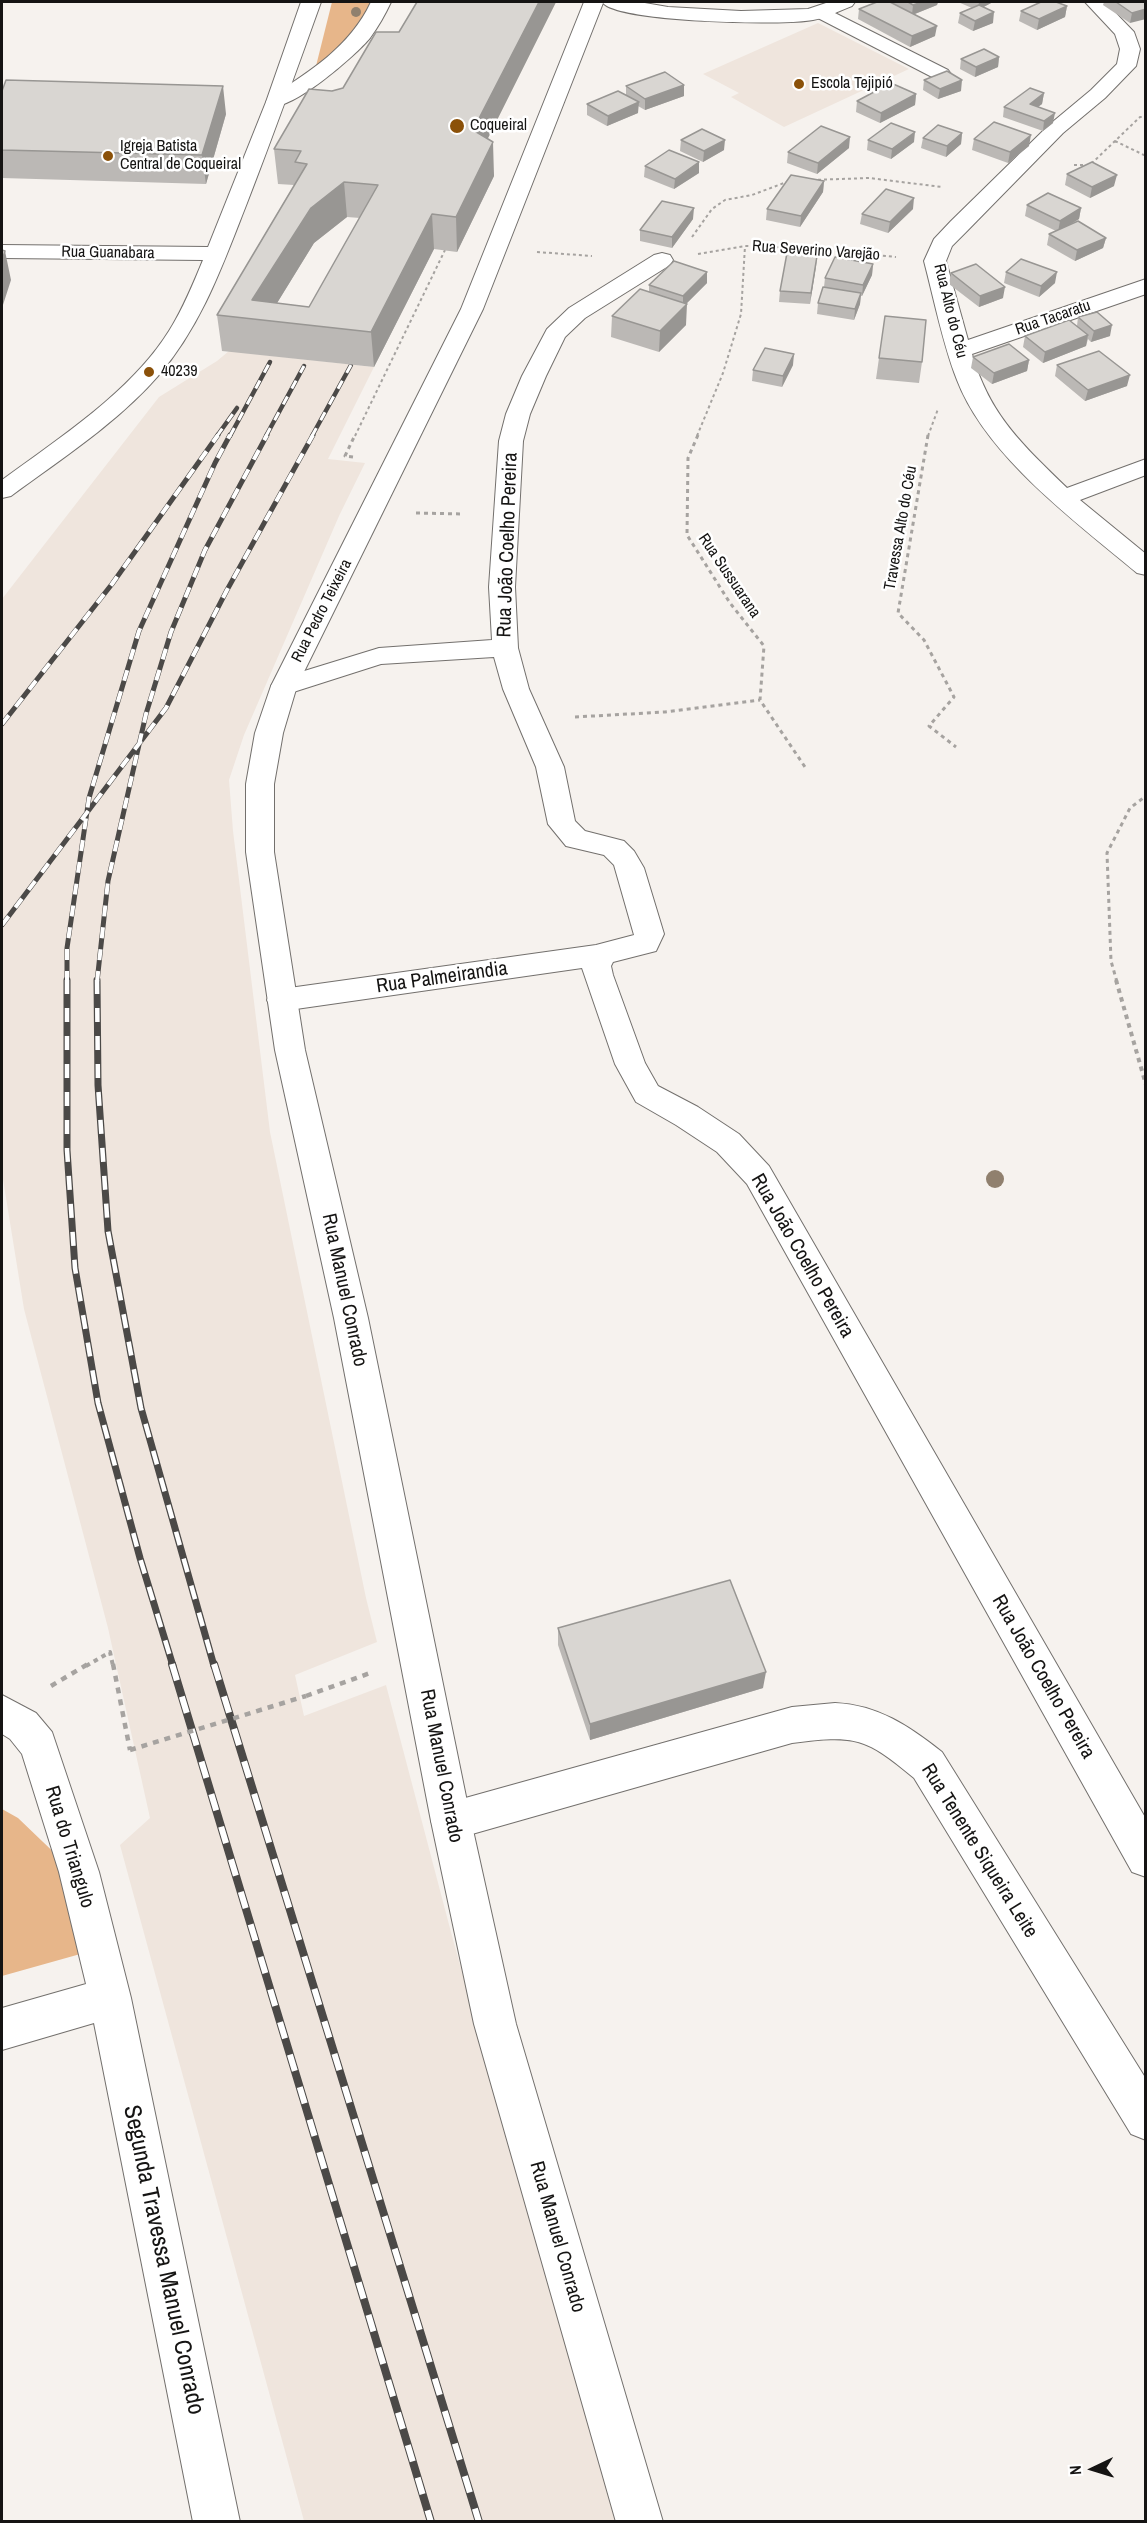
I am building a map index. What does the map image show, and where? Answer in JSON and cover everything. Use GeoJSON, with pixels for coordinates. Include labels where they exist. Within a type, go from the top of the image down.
{"type":"FeatureCollection","features":[{"type":"Feature","properties":{"kind":"street"},"geometry":{"type":"LineString","coordinates":[[2,491],[91,426],[149,372],[179,334],[201,292],[276,102],[311,2]]}},
{"type":"Feature","properties":{"kind":"street"},"geometry":{"type":"LineString","coordinates":[[276,102],[329,68],[368,27],[381,2]]}},
{"type":"Feature","properties":{"kind":"street","name":"Rua Pedro Teixeira"},"geometry":{"type":"LineString","coordinates":[[282,1000],[260,852],[261,784],[269,733],[284,686],[472,309],[594,2]]}},
{"type":"Feature","properties":{"kind":"street"},"geometry":{"type":"LineString","coordinates":[[612,2],[658,12],[702,16],[816,14],[845,2]]}},
{"type":"Feature","properties":{"kind":"street","name":"Rua Alto do Céu"},"geometry":{"type":"LineString","coordinates":[[1095,2],[1124,32],[1130,49],[1126,66],[1098,94],[1056,129],[942,244],[935,261],[968,380],[984,412],[1015,450],[1063,498],[1146,567]]}},
{"type":"Feature","properties":{"kind":"street"},"geometry":{"type":"LineString","coordinates":[[816,14],[941,74]]}},
{"type":"Feature","properties":{"kind":"street","name":"Rua Guanabara"},"geometry":{"type":"LineString","coordinates":[[2,251],[215,254]]}},
{"type":"Feature","properties":{"kind":"street","name":"Rua João Coelho Pereira"},"geometry":{"type":"LineString","coordinates":[[670,259],[578,313],[555,334],[518,414],[511,441],[502,587],[505,648],[516,689],[550,766],[562,824],[576,838],[614,848],[630,868],[649,940],[643,945],[609,951],[601,955],[596,966],[598,975],[639,1083],[647,1094],[687,1116],[728,1143],[758,1176],[1146,1858]]}},
{"type":"Feature","properties":{"kind":"street","name":"Rua Tacaratu"},"geometry":{"type":"LineString","coordinates":[[961,350],[1146,286]]}},
{"type":"Feature","properties":{"kind":"street"},"geometry":{"type":"LineString","coordinates":[[1063,498],[1146,466]]}},
{"type":"Feature","properties":{"kind":"street"},"geometry":{"type":"LineString","coordinates":[[284,686],[379,656],[505,648]]}},
{"type":"Feature","properties":{"kind":"street","name":"Rua Palmeirandia"},"geometry":{"type":"LineString","coordinates":[[282,1000],[601,955]]}},
{"type":"Feature","properties":{"kind":"street","name":"Rua Manuel Conrado"},"geometry":{"type":"LineString","coordinates":[[282,1000],[301,1105],[334,1242],[390,1506],[451,1821],[495,2024],[640,2522]]}},
{"type":"Feature","properties":{"kind":"street","name":"Rua do Triangulo"},"geometry":{"type":"LineString","coordinates":[[2,1713],[23,1726],[38,1744],[79,1872],[110,1998]]}},
{"type":"Feature","properties":{"kind":"street","name":"Rua Tenente Siqueira Leite"},"geometry":{"type":"LineString","coordinates":[[451,1821],[792,1725],[828,1720],[863,1723],[896,1738],[928,1765],[1146,2120]]}},
{"type":"Feature","properties":{"kind":"street"},"geometry":{"type":"LineString","coordinates":[[2,2030],[110,1998]]}},
{"type":"Feature","properties":{"kind":"street","name":"Segunda Travessa Manuel Conrado"},"geometry":{"type":"LineString","coordinates":[[110,1998],[217,2522]]}},
{"type":"Feature","properties":{"kind":"path"},"geometry":{"type":"LineString","coordinates":[[1115,141],[1146,156]]}},
{"type":"Feature","properties":{"kind":"path"},"geometry":{"type":"LineString","coordinates":[[808,180],[868,178],[918,182],[990,196]]}},
{"type":"Feature","properties":{"kind":"path"},"geometry":{"type":"LineString","coordinates":[[670,259],[712,209],[725,200],[752,195],[787,180],[797,180]]}},
{"type":"Feature","properties":{"kind":"path","name":"Rua Severino Varejão"},"geometry":{"type":"LineString","coordinates":[[670,259],[745,246],[803,248],[935,261]]}},
{"type":"Feature","properties":{"kind":"path","name":"Rua Sussuarana"},"geometry":{"type":"LineString","coordinates":[[745,246],[741,314],[723,373],[688,458],[687,535],[730,603],[764,646],[760,699]]}},
{"type":"Feature","properties":{"kind":"path","name":"Travessa Alto do Céu"},"geometry":{"type":"LineString","coordinates":[[956,747],[929,726],[954,697],[924,640],[898,613],[929,431],[961,350]]}},
{"type":"Feature","properties":{"kind":"path"},"geometry":{"type":"LineString","coordinates":[[371,513],[506,514]]}},
{"type":"Feature","properties":{"kind":"path"},"geometry":{"type":"LineString","coordinates":[[529,719],[665,712],[760,699],[805,768]]}},
{"type":"Feature","properties":{"kind":"path"},"geometry":{"type":"LineString","coordinates":[[1146,796],[1130,808],[1107,853],[1111,961],[1146,1085]]}},
{"type":"Feature","properties":{"kind":"path"},"geometry":{"type":"LineString","coordinates":[[2,1713],[110,1652],[130,1749],[306,1696],[418,1655]]}},
{"type":"Feature","properties":{"kind":"shaded area"},"geometry":{"type":"Polygon","coordinates":[[[332,2],[375,2],[364,21],[350,38],[316,66],[332,2]]]}},
{"type":"Feature","properties":{"kind":"shaded area","name":"Escola Tejipió"},"geometry":{"type":"Polygon","coordinates":[[[818,23],[909,69],[784,127],[731,97],[739,93],[703,74],[818,23]]]}},
{"type":"Feature","properties":{"kind":"shaded area"},"geometry":{"type":"Polygon","coordinates":[[[229,351],[374,367],[328,459],[365,463],[339,516],[244,735],[229,780],[233,831],[270,1132],[377,1642],[295,1675],[304,1716],[386,1685],[452,1936],[615,2521],[304,2521],[120,1845],[150,1818],[108,1628],[24,1309],[2,1173],[2,599],[159,397],[229,351]]]}},
{"type":"Feature","properties":{"kind":"shaded area"},"geometry":{"type":"Polygon","coordinates":[[[2,1809],[18,1818],[67,1865],[91,1951],[2,1976],[2,1809]]]}},
{"type":"Feature","properties":{"kind":"building","name":"Coqueiral"},"geometry":{"type":"Polygon","coordinates":[[[417,2],[539,2],[473,130],[493,142],[456,217],[432,214],[371,332],[217,315],[307,164],[295,162],[301,151],[274,149],[309,89],[332,91],[343,88],[376,32],[399,32],[417,2]],[[344,182],[311,208],[252,300],[309,307],[378,185],[344,182]]]}},
{"type":"Feature","properties":{"kind":"building"},"geometry":{"type":"Polygon","coordinates":[[[877,2],[890,2],[937,26],[912,36],[859,9],[877,2]]]}},
{"type":"Feature","properties":{"kind":"building"},"geometry":{"type":"Polygon","coordinates":[[[1041,2],[1056,2],[1067,6],[1039,19],[1021,11],[1041,2]]]}},
{"type":"Feature","properties":{"kind":"building"},"geometry":{"type":"Polygon","coordinates":[[[1116,2],[1146,2],[1146,9],[1132,13],[1116,2]]]}},
{"type":"Feature","properties":{"kind":"building"},"geometry":{"type":"Polygon","coordinates":[[[979,5],[994,12],[975,21],[960,13],[979,5]]]}},
{"type":"Feature","properties":{"kind":"building"},"geometry":{"type":"Polygon","coordinates":[[[984,49],[999,57],[976,67],[961,59],[984,49]]]}},
{"type":"Feature","properties":{"kind":"building"},"geometry":{"type":"Polygon","coordinates":[[[947,71],[962,80],[940,89],[924,80],[947,71]]]}},
{"type":"Feature","properties":{"kind":"building"},"geometry":{"type":"Polygon","coordinates":[[[665,72],[684,85],[645,99],[626,86],[665,72]]]}},
{"type":"Feature","properties":{"kind":"building"},"geometry":{"type":"Polygon","coordinates":[[[6,80],[223,86],[202,155],[2,150],[2,91],[6,80]]]}},
{"type":"Feature","properties":{"kind":"building"},"geometry":{"type":"Polygon","coordinates":[[[891,83],[916,94],[881,113],[857,101],[891,83]]]}},
{"type":"Feature","properties":{"kind":"building"},"geometry":{"type":"Polygon","coordinates":[[[1030,88],[1044,93],[1030,104],[1055,113],[1044,121],[1004,107],[1030,88]]]}},
{"type":"Feature","properties":{"kind":"building"},"geometry":{"type":"Polygon","coordinates":[[[618,91],[639,102],[608,116],[587,104],[618,91]]]}},
{"type":"Feature","properties":{"kind":"building"},"geometry":{"type":"Polygon","coordinates":[[[994,122],[1031,135],[1010,152],[974,139],[994,122]]]}},
{"type":"Feature","properties":{"kind":"building"},"geometry":{"type":"Polygon","coordinates":[[[891,123],[915,132],[892,149],[868,140],[891,123]]]}},
{"type":"Feature","properties":{"kind":"building"},"geometry":{"type":"Polygon","coordinates":[[[938,125],[962,133],[947,146],[923,138],[938,125]]]}},
{"type":"Feature","properties":{"kind":"building"},"geometry":{"type":"Polygon","coordinates":[[[821,126],[850,137],[818,163],[788,152],[821,126]]]}},
{"type":"Feature","properties":{"kind":"building"},"geometry":{"type":"Polygon","coordinates":[[[702,129],[725,140],[704,151],[681,140],[702,129]]]}},
{"type":"Feature","properties":{"kind":"building"},"geometry":{"type":"Polygon","coordinates":[[[669,150],[699,162],[675,179],[645,166],[669,150]]]}},
{"type":"Feature","properties":{"kind":"building"},"geometry":{"type":"Polygon","coordinates":[[[1092,162],[1117,175],[1092,187],[1067,174],[1092,162]]]}},
{"type":"Feature","properties":{"kind":"building"},"geometry":{"type":"Polygon","coordinates":[[[791,175],[824,181],[801,216],[767,209],[791,175]]]}},
{"type":"Feature","properties":{"kind":"building"},"geometry":{"type":"Polygon","coordinates":[[[886,189],[914,198],[890,222],[862,214],[886,189]]]}},
{"type":"Feature","properties":{"kind":"building"},"geometry":{"type":"Polygon","coordinates":[[[1048,193],[1081,208],[1060,221],[1027,205],[1048,193]]]}},
{"type":"Feature","properties":{"kind":"building"},"geometry":{"type":"Polygon","coordinates":[[[662,201],[694,208],[672,237],[640,230],[662,201]]]}},
{"type":"Feature","properties":{"kind":"building"},"geometry":{"type":"Polygon","coordinates":[[[1078,221],[1106,238],[1077,250],[1049,234],[1078,221]]]}},
{"type":"Feature","properties":{"kind":"building"},"geometry":{"type":"Polygon","coordinates":[[[787,253],[817,256],[811,293],[780,291],[787,253]]]}},
{"type":"Feature","properties":{"kind":"building"},"geometry":{"type":"Polygon","coordinates":[[[835,257],[873,264],[863,285],[825,278],[835,257]]]}},
{"type":"Feature","properties":{"kind":"building"},"geometry":{"type":"Polygon","coordinates":[[[1021,259],[1057,272],[1041,286],[1006,272],[1021,259]]]}},
{"type":"Feature","properties":{"kind":"building"},"geometry":{"type":"Polygon","coordinates":[[[674,261],[707,272],[683,296],[649,285],[674,261]]]}},
{"type":"Feature","properties":{"kind":"building"},"geometry":{"type":"Polygon","coordinates":[[[976,264],[1005,287],[980,296],[951,273],[976,264]]]}},
{"type":"Feature","properties":{"kind":"building"},"geometry":{"type":"Polygon","coordinates":[[[823,287],[861,293],[855,309],[818,303],[823,287]]]}},
{"type":"Feature","properties":{"kind":"building"},"geometry":{"type":"Polygon","coordinates":[[[640,289],[687,304],[660,331],[612,316],[640,289]]]}},
{"type":"Feature","properties":{"kind":"building"},"geometry":{"type":"Polygon","coordinates":[[[1097,312],[1112,325],[1094,331],[1078,317],[1097,312]]]}},
{"type":"Feature","properties":{"kind":"building"},"geometry":{"type":"Polygon","coordinates":[[[885,316],[926,320],[922,362],[879,358],[885,316]]]}},
{"type":"Feature","properties":{"kind":"building"},"geometry":{"type":"Polygon","coordinates":[[[1069,320],[1088,335],[1045,352],[1025,336],[1069,320]]]}},
{"type":"Feature","properties":{"kind":"building"},"geometry":{"type":"Polygon","coordinates":[[[1009,344],[1029,360],[994,373],[973,357],[1009,344]]]}},
{"type":"Feature","properties":{"kind":"building"},"geometry":{"type":"Polygon","coordinates":[[[765,348],[794,354],[783,376],[753,370],[765,348]]]}},
{"type":"Feature","properties":{"kind":"building"},"geometry":{"type":"Polygon","coordinates":[[[1099,351],[1130,375],[1088,390],[1057,365],[1099,351]]]}},
{"type":"Feature","properties":{"kind":"building"},"geometry":{"type":"Polygon","coordinates":[[[730,1580],[766,1672],[590,1724],[558,1628],[730,1580]]]}},
{"type":"Feature","properties":{"kind":"railway"},"geometry":{"type":"LineString","coordinates":[[230,436],[270,362]]}},
{"type":"Feature","properties":{"kind":"railway"},"geometry":{"type":"LineString","coordinates":[[312,436],[351,365]]}},
{"type":"Feature","properties":{"kind":"railway"},"geometry":{"type":"LineString","coordinates":[[266,436],[304,366]]}},
{"type":"Feature","properties":{"kind":"railway"},"geometry":{"type":"LineString","coordinates":[[217,436],[237,408]]}},
{"type":"Feature","properties":{"kind":"railway"},"geometry":{"type":"LineString","coordinates":[[2,724],[112,584],[218,435]]}},
{"type":"Feature","properties":{"kind":"railway"},"geometry":{"type":"LineString","coordinates":[[87,813],[89,798],[139,631],[215,463],[230,435]]}},
{"type":"Feature","properties":{"kind":"railway"},"geometry":{"type":"LineString","coordinates":[[139,743],[171,632],[205,550],[267,435]]}},
{"type":"Feature","properties":{"kind":"railway"},"geometry":{"type":"LineString","coordinates":[[139,743],[166,708],[227,590],[313,435]]}},
{"type":"Feature","properties":{"kind":"railway"},"geometry":{"type":"LineString","coordinates":[[87,813],[139,743]]}},
{"type":"Feature","properties":{"kind":"railway"},"geometry":{"type":"LineString","coordinates":[[97,982],[108,881],[139,743]]}},
{"type":"Feature","properties":{"kind":"railway"},"geometry":{"type":"LineString","coordinates":[[2,925],[87,813]]}},
{"type":"Feature","properties":{"kind":"railway"},"geometry":{"type":"LineString","coordinates":[[87,813],[67,948],[67,1150],[75,1268],[98,1403],[140,1558],[173,1666]]}},
{"type":"Feature","properties":{"kind":"railway"},"geometry":{"type":"LineString","coordinates":[[97,982],[98,1085],[108,1231],[141,1408],[214,1666]]}},
{"type":"Feature","properties":{"kind":"railway"},"geometry":{"type":"LineString","coordinates":[[172,1664],[431,2522]]}},
{"type":"Feature","properties":{"kind":"railway"},"geometry":{"type":"LineString","coordinates":[[214,1664],[479,2522]]}},
{"type":"Feature","properties":{"kind":"place","name":"Escola Tejipió"},"geometry":{"type":"Point","coordinates":[799,84]}},
{"type":"Feature","properties":{"kind":"place","name":"Coqueiral"},"geometry":{"type":"Point","coordinates":[457,126]}},
{"type":"Feature","properties":{"kind":"place","name":"Igreja Batista Central de Coqueiral"},"geometry":{"type":"Point","coordinates":[108,156]}},
{"type":"Feature","properties":{"kind":"place","name":"40239"},"geometry":{"type":"Point","coordinates":[149,372]}}]}
